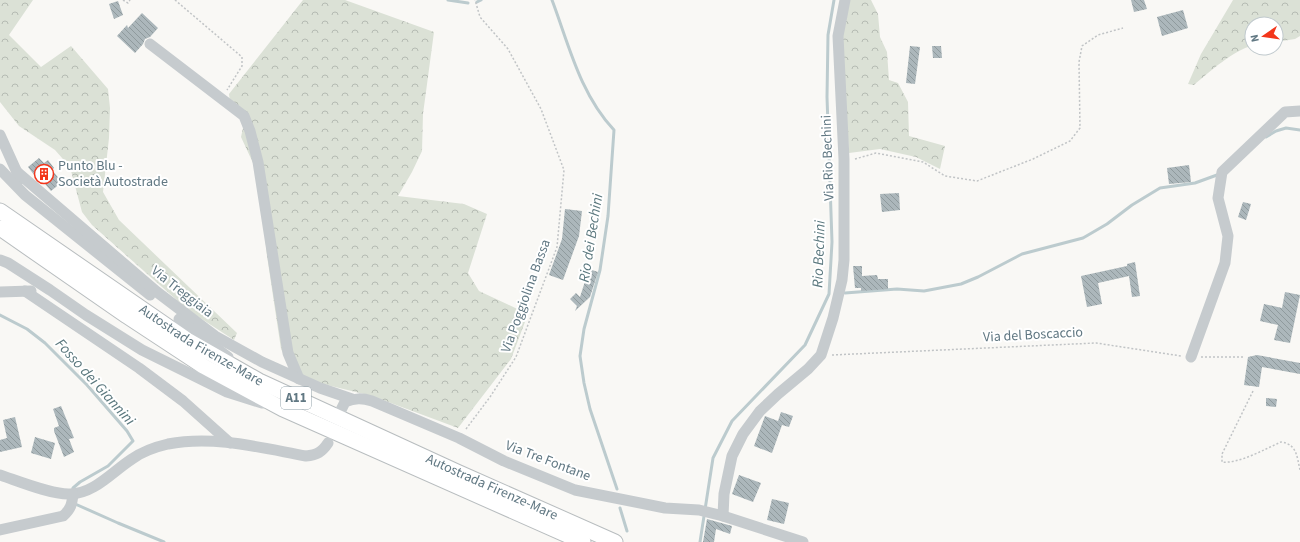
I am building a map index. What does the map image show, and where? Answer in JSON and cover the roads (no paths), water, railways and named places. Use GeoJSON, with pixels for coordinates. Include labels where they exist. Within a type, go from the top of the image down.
{"type":"FeatureCollection","features":[{"type":"Feature","properties":{"kind":"highway","name":"Autostrada Firenze-Mare"},"geometry":{"type":"LineString","coordinates":[[0,211],[187,340],[259,381],[457,472],[615,542]]}},
{"type":"Feature","properties":{"kind":"highway","name":"Autostrada Firenze-Mare"},"geometry":{"type":"LineString","coordinates":[[0,228],[127,316],[203,366],[283,409],[583,542]]}},
{"type":"Feature","properties":{"kind":"street","name":"Via Rio Bechini"},"geometry":{"type":"LineString","coordinates":[[723,516],[724,494],[732,456],[743,434],[760,411],[808,369],[821,355],[833,318],[842,280],[844,260],[844,159],[838,36],[845,0]]}},
{"type":"Feature","properties":{"kind":"street"},"geometry":{"type":"LineString","coordinates":[[150,44],[244,116],[250,131],[258,162],[288,353],[299,379]]}},
{"type":"Feature","properties":{"kind":"street"},"geometry":{"type":"LineString","coordinates":[[1191,357],[1225,263],[1228,236],[1218,198],[1222,172],[1285,112],[1300,111]]}},
{"type":"Feature","properties":{"kind":"street"},"geometry":{"type":"LineString","coordinates":[[0,135],[17,172],[25,195]]}},
{"type":"Feature","properties":{"kind":"street"},"geometry":{"type":"LineString","coordinates":[[0,169],[25,195],[175,316],[259,381]]}},
{"type":"Feature","properties":{"kind":"street","name":"Via Treggiaia"},"geometry":{"type":"LineString","coordinates":[[17,172],[145,282],[215,336],[262,362],[299,379],[352,399]]}},
{"type":"Feature","properties":{"kind":"street"},"geometry":{"type":"LineString","coordinates":[[0,260],[8,263],[142,350],[226,392],[283,409]]}},
{"type":"Feature","properties":{"kind":"street"},"geometry":{"type":"LineString","coordinates":[[0,292],[50,290]]}},
{"type":"Feature","properties":{"kind":"street"},"geometry":{"type":"LineString","coordinates":[[25,291],[139,368],[183,401],[230,443]]}},
{"type":"Feature","properties":{"kind":"street","name":"Via Tre Fontane"},"geometry":{"type":"LineString","coordinates":[[352,399],[363,398],[372,401],[459,438],[504,461],[575,490],[665,508],[699,510],[723,516],[803,542]]}},
{"type":"Feature","properties":{"kind":"street"},"geometry":{"type":"LineString","coordinates":[[341,410],[345,402],[352,399]]}},
{"type":"Feature","properties":{"kind":"street"},"geometry":{"type":"LineString","coordinates":[[0,475],[55,492],[73,494],[82,492],[97,484],[132,458],[155,447],[186,442],[206,441],[230,443],[306,456],[321,452],[328,443]]}},
{"type":"Feature","properties":{"kind":"street"},"geometry":{"type":"LineString","coordinates":[[0,530],[63,516],[72,505],[73,494]]}},
{"type":"Feature","properties":{"kind":"waterway"},"geometry":{"type":"LineString","coordinates":[[448,0],[468,3]]}},
{"type":"Feature","properties":{"kind":"waterway"},"geometry":{"type":"LineString","coordinates":[[477,2],[481,0]]}},
{"type":"Feature","properties":{"kind":"waterway","name":"Rio dei Bechini"},"geometry":{"type":"LineString","coordinates":[[552,0],[584,85],[592,101],[614,130],[608,216],[600,270],[584,329],[580,356],[590,409],[617,489]]}},
{"type":"Feature","properties":{"kind":"waterway","name":"Rio Bechini"},"geometry":{"type":"LineString","coordinates":[[700,542],[713,458],[732,421],[805,345],[829,294],[832,242],[827,97],[828,35],[834,0]]}},
{"type":"Feature","properties":{"kind":"waterway"},"geometry":{"type":"LineString","coordinates":[[1266,137],[1276,131],[1286,128],[1300,130]]}},
{"type":"Feature","properties":{"kind":"waterway"},"geometry":{"type":"LineString","coordinates":[[845,293],[897,289],[924,291],[961,284],[978,277],[1022,254],[1083,238],[1107,224],[1132,205],[1160,188],[1195,183],[1217,175]]}},
{"type":"Feature","properties":{"kind":"waterway","name":"Fosso dei Giannini"},"geometry":{"type":"LineString","coordinates":[[0,315],[27,329],[45,343],[87,385],[127,431],[133,441],[108,466],[80,482],[73,488],[73,491]]}},
{"type":"Feature","properties":{"kind":"waterway","name":"Fosso dei Giannini"},"geometry":{"type":"LineString","coordinates":[[73,503],[164,542]]}},
{"type":"Feature","properties":{"kind":"waterway","name":"Rio dei Bechini"},"geometry":{"type":"LineString","coordinates":[[620,508],[627,531]]}},
{"type":"Feature","properties":{"kind":"place","name":"Punto Blu - Società Autostrade"},"geometry":{"type":"Point","coordinates":[44,174]}}]}
